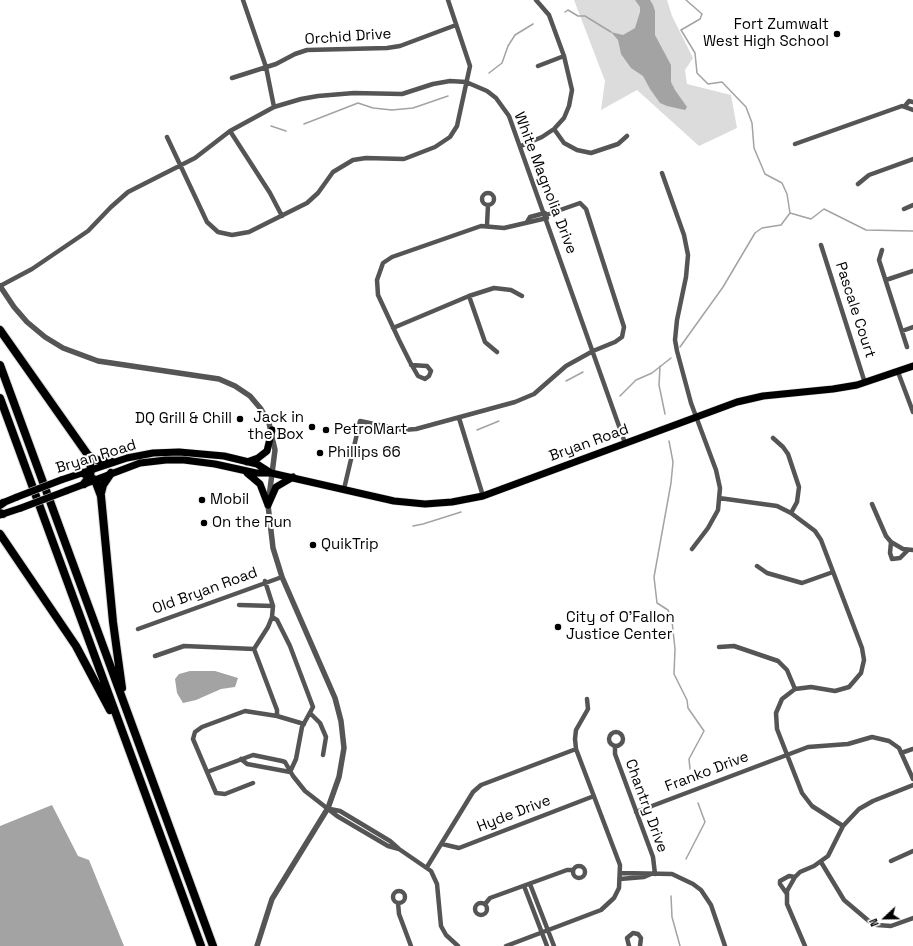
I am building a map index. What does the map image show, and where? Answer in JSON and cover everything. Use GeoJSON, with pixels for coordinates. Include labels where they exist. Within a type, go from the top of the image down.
{"type":"FeatureCollection","features":[{"type":"Feature","properties":{"kind":"highway"},"geometry":{"type":"LineString","coordinates":[[0,330],[88,455],[97,460],[112,462]]}},
{"type":"Feature","properties":{"kind":"highway"},"geometry":{"type":"LineString","coordinates":[[0,365],[213,946]]}},
{"type":"Feature","properties":{"kind":"highway"},"geometry":{"type":"LineString","coordinates":[[0,398],[201,946]]}},
{"type":"Feature","properties":{"kind":"highway"},"geometry":{"type":"LineString","coordinates":[[88,455],[89,474],[101,496]]}},
{"type":"Feature","properties":{"kind":"highway"},"geometry":{"type":"LineString","coordinates":[[111,473],[103,485],[101,496],[113,622],[124,705]]}},
{"type":"Feature","properties":{"kind":"highway"},"geometry":{"type":"LineString","coordinates":[[84,484],[89,474]]}},
{"type":"Feature","properties":{"kind":"highway"},"geometry":{"type":"LineString","coordinates":[[0,534],[76,646],[91,672],[128,747]]}},
{"type":"Feature","properties":{"kind":"main road","name":"Bryan Road"},"geometry":{"type":"LineString","coordinates":[[1,504],[62,480],[89,474],[111,473],[140,463],[166,460],[201,462],[256,473],[271,473],[394,501],[425,504],[452,502],[483,496],[737,402],[762,396],[833,389],[865,383],[913,366]]}},
{"type":"Feature","properties":{"kind":"main road"},"geometry":{"type":"LineString","coordinates":[[247,462],[258,458],[267,451],[272,430]]}},
{"type":"Feature","properties":{"kind":"main road","name":"Bryan Road"},"geometry":{"type":"LineString","coordinates":[[89,474],[112,462],[154,453],[179,452],[214,454],[257,464],[271,473]]}},
{"type":"Feature","properties":{"kind":"main road"},"geometry":{"type":"LineString","coordinates":[[241,470],[258,480],[266,494],[268,505]]}},
{"type":"Feature","properties":{"kind":"main road"},"geometry":{"type":"LineString","coordinates":[[268,505],[276,488],[293,477]]}},
{"type":"Feature","properties":{"kind":"main road","name":"Bryan Road"},"geometry":{"type":"LineString","coordinates":[[1,514],[84,484]]}},
{"type":"Feature","properties":{"kind":"street"},"geometry":{"type":"LineString","coordinates":[[243,0],[266,67],[274,107]]}},
{"type":"Feature","properties":{"kind":"street"},"geometry":{"type":"LineString","coordinates":[[167,137],[204,216],[212,228],[218,232],[232,235],[243,234],[307,204],[318,193],[334,172],[353,160],[366,158],[404,159],[444,142],[454,132],[457,126],[469,61],[448,0]]}},
{"type":"Feature","properties":{"kind":"street"},"geometry":{"type":"LineString","coordinates":[[521,146],[542,138],[554,129],[564,118],[570,106],[571,98],[570,78],[564,56],[549,15],[536,0]]}},
{"type":"Feature","properties":{"kind":"street","name":"Orchid Drive"},"geometry":{"type":"LineString","coordinates":[[232,78],[266,67],[307,50],[377,49],[400,46],[456,25]]}},
{"type":"Feature","properties":{"kind":"street"},"geometry":{"type":"LineString","coordinates":[[538,66],[564,56]]}},
{"type":"Feature","properties":{"kind":"street","name":"White Magnolia Drive"},"geometry":{"type":"LineString","coordinates":[[0,286],[32,268],[88,232],[111,207],[128,192],[195,158],[230,131],[274,107],[301,98],[354,93],[402,94],[434,84],[450,81],[466,82],[487,91],[500,103],[509,116],[546,215],[625,443]]}},
{"type":"Feature","properties":{"kind":"street"},"geometry":{"type":"LineString","coordinates":[[795,144],[905,106],[909,101],[913,102]]}},
{"type":"Feature","properties":{"kind":"street"},"geometry":{"type":"LineString","coordinates":[[905,106],[913,110]]}},
{"type":"Feature","properties":{"kind":"street"},"geometry":{"type":"LineString","coordinates":[[554,129],[564,143],[577,150],[591,153],[618,144],[627,136]]}},
{"type":"Feature","properties":{"kind":"street"},"geometry":{"type":"LineString","coordinates":[[230,131],[270,193],[282,216]]}},
{"type":"Feature","properties":{"kind":"street"},"geometry":{"type":"LineString","coordinates":[[858,184],[869,175],[913,159]]}},
{"type":"Feature","properties":{"kind":"street"},"geometry":{"type":"LineString","coordinates":[[662,173],[684,236],[688,255],[675,340],[696,417],[716,470],[719,498],[718,510],[692,549]]}},
{"type":"Feature","properties":{"kind":"street"},"geometry":{"type":"LineString","coordinates":[[344,489],[360,421],[403,430],[416,430],[515,402],[534,394],[566,366],[593,351],[615,342],[622,336],[624,327],[586,209],[580,203],[546,215],[530,217],[527,222],[504,228],[487,225],[392,257],[384,264],[379,272],[376,288],[411,365]]}},
{"type":"Feature","properties":{"kind":"street"},"geometry":{"type":"LineString","coordinates":[[487,225],[488,205]]}},
{"type":"Feature","properties":{"kind":"street"},"geometry":{"type":"LineString","coordinates":[[904,209],[913,205]]}},
{"type":"Feature","properties":{"kind":"street","name":"Pascale Court"},"geometry":{"type":"LineString","coordinates":[[821,245],[865,383]]}},
{"type":"Feature","properties":{"kind":"street"},"geometry":{"type":"LineString","coordinates":[[882,250],[879,260],[907,347]]}},
{"type":"Feature","properties":{"kind":"street"},"geometry":{"type":"LineString","coordinates":[[886,280],[913,271]]}},
{"type":"Feature","properties":{"kind":"street"},"geometry":{"type":"LineString","coordinates":[[0,286],[14,307],[27,322],[45,337],[63,348],[98,361],[208,377],[227,382],[243,390],[256,402],[266,415],[272,430],[275,450],[268,505],[272,543],[282,577],[328,681],[342,721],[344,740],[343,761],[328,808],[272,899],[257,946]]}},
{"type":"Feature","properties":{"kind":"street"},"geometry":{"type":"LineString","coordinates":[[393,328],[469,296],[494,288],[511,290],[522,296]]}},
{"type":"Feature","properties":{"kind":"street"},"geometry":{"type":"LineString","coordinates":[[469,296],[485,342],[497,352]]}},
{"type":"Feature","properties":{"kind":"street"},"geometry":{"type":"LineString","coordinates":[[902,331],[913,327]]}},
{"type":"Feature","properties":{"kind":"street"},"geometry":{"type":"LineString","coordinates":[[898,372],[913,412]]}},
{"type":"Feature","properties":{"kind":"street"},"geometry":{"type":"LineString","coordinates":[[459,418],[483,496]]}},
{"type":"Feature","properties":{"kind":"street"},"geometry":{"type":"LineString","coordinates":[[773,438],[788,454],[799,487],[797,502],[791,513]]}},
{"type":"Feature","properties":{"kind":"street"},"geometry":{"type":"LineString","coordinates":[[719,498],[768,504],[791,513],[815,531],[833,572],[862,648],[864,660],[862,669],[854,683],[841,690],[828,691],[811,687],[795,689],[782,699],[776,713],[777,729],[805,797],[812,806],[843,826]]}},
{"type":"Feature","properties":{"kind":"street"},"geometry":{"type":"LineString","coordinates":[[872,504],[882,530],[891,542],[911,550]]}},
{"type":"Feature","properties":{"kind":"street"},"geometry":{"type":"LineString","coordinates":[[891,542],[890,553],[892,559],[900,558],[911,550]]}},
{"type":"Feature","properties":{"kind":"street"},"geometry":{"type":"LineString","coordinates":[[757,566],[767,573],[802,583],[833,572]]}},
{"type":"Feature","properties":{"kind":"street","name":"Old Bryan Road"},"geometry":{"type":"LineString","coordinates":[[138,629],[265,581],[282,577]]}},
{"type":"Feature","properties":{"kind":"street"},"geometry":{"type":"LineString","coordinates":[[254,649],[268,627],[272,617],[273,606],[265,581]]}},
{"type":"Feature","properties":{"kind":"street"},"geometry":{"type":"LineString","coordinates":[[239,605],[273,606]]}},
{"type":"Feature","properties":{"kind":"street"},"geometry":{"type":"LineString","coordinates":[[272,617],[277,620],[290,646],[313,704],[310,714],[304,724],[296,759],[290,772]]}},
{"type":"Feature","properties":{"kind":"street"},"geometry":{"type":"LineString","coordinates":[[155,656],[184,646],[254,649]]}},
{"type":"Feature","properties":{"kind":"street"},"geometry":{"type":"LineString","coordinates":[[719,647],[734,646],[778,661],[787,670],[795,689]]}},
{"type":"Feature","properties":{"kind":"street"},"geometry":{"type":"LineString","coordinates":[[254,649],[277,710],[277,716]]}},
{"type":"Feature","properties":{"kind":"street"},"geometry":{"type":"LineString","coordinates":[[506,946],[595,913],[607,906],[614,898],[620,879],[620,865],[576,749],[576,730],[588,709],[589,704],[587,699]]}},
{"type":"Feature","properties":{"kind":"street"},"geometry":{"type":"LineString","coordinates":[[253,783],[222,795],[216,792],[194,739],[195,732],[202,727],[245,711],[277,716],[304,724]]}},
{"type":"Feature","properties":{"kind":"street"},"geometry":{"type":"LineString","coordinates":[[310,714],[320,723],[326,737],[323,754]]}},
{"type":"Feature","properties":{"kind":"street","name":"Franko Drive"},"geometry":{"type":"LineString","coordinates":[[636,812],[787,754],[813,746],[840,745],[872,737],[889,741],[899,748],[901,753]]}},
{"type":"Feature","properties":{"kind":"street","name":"Chantry Drive"},"geometry":{"type":"LineString","coordinates":[[616,746],[615,754],[653,857],[653,874]]}},
{"type":"Feature","properties":{"kind":"street"},"geometry":{"type":"LineString","coordinates":[[913,748],[901,753],[913,779]]}},
{"type":"Feature","properties":{"kind":"street"},"geometry":{"type":"LineString","coordinates":[[427,867],[473,792],[481,785],[576,749]]}},
{"type":"Feature","properties":{"kind":"street"},"geometry":{"type":"LineString","coordinates":[[207,772],[253,755],[284,762],[305,791],[337,816],[388,846],[399,849],[427,867],[437,884],[441,926],[446,935],[456,946]]}},
{"type":"Feature","properties":{"kind":"street"},"geometry":{"type":"LineString","coordinates":[[241,759],[247,764],[290,772]]}},
{"type":"Feature","properties":{"kind":"street"},"geometry":{"type":"LineString","coordinates":[[805,946],[787,904],[787,894],[795,877],[803,870],[821,862],[828,856],[834,848],[843,826],[852,814],[867,803],[913,785]]}},
{"type":"Feature","properties":{"kind":"street","name":"Hyde Drive"},"geometry":{"type":"LineString","coordinates":[[442,844],[459,848],[594,796]]}},
{"type":"Feature","properties":{"kind":"street"},"geometry":{"type":"LineString","coordinates":[[891,861],[913,851]]}},
{"type":"Feature","properties":{"kind":"street"},"geometry":{"type":"LineString","coordinates":[[821,862],[844,900],[870,922],[877,925],[891,926],[913,918]]}},
{"type":"Feature","properties":{"kind":"street"},"geometry":{"type":"LineString","coordinates":[[485,904],[490,898],[567,870],[572,870]]}},
{"type":"Feature","properties":{"kind":"street"},"geometry":{"type":"LineString","coordinates":[[621,873],[672,874],[686,880],[701,890],[711,905],[725,946]]}},
{"type":"Feature","properties":{"kind":"street"},"geometry":{"type":"LineString","coordinates":[[620,879],[644,878],[653,874]]}},
{"type":"Feature","properties":{"kind":"street"},"geometry":{"type":"LineString","coordinates":[[787,894],[780,884],[780,881],[782,878],[788,876],[795,877]]}},
{"type":"Feature","properties":{"kind":"street"},"geometry":{"type":"LineString","coordinates":[[530,884],[554,946]]}},
{"type":"Feature","properties":{"kind":"street"},"geometry":{"type":"LineString","coordinates":[[524,886],[547,946]]}},
{"type":"Feature","properties":{"kind":"street"},"geometry":{"type":"LineString","coordinates":[[398,903],[399,914],[411,946]]}},
{"type":"Feature","properties":{"kind":"street"},"geometry":{"type":"LineString","coordinates":[[629,946],[627,938],[633,933],[638,934],[641,938],[640,946]]}},
{"type":"Feature","properties":{"kind":"shaded area"},"geometry":{"type":"Polygon","coordinates":[[[574,0],[667,0],[672,16],[693,58],[685,70],[687,84],[731,95],[737,128],[699,146],[637,90],[601,110],[605,81],[574,0]]]}},
{"type":"Feature","properties":{"kind":"shaded area"},"geometry":{"type":"Polygon","coordinates":[[[635,0],[650,0],[653,5],[655,11],[655,35],[671,65],[671,82],[687,107],[685,110],[660,103],[643,76],[631,68],[621,54],[618,40],[611,32],[623,35],[635,28],[640,7],[635,0]]]}},
{"type":"Feature","properties":{"kind":"shaded area"},"geometry":{"type":"Polygon","coordinates":[[[190,671],[215,671],[238,678],[235,687],[221,689],[196,700],[183,703],[177,693],[175,679],[179,674],[190,671]]]}},
{"type":"Feature","properties":{"kind":"shaded area"},"geometry":{"type":"Polygon","coordinates":[[[52,805],[78,856],[89,860],[124,946],[0,946],[0,826],[52,805]]]}},
{"type":"Feature","properties":{"kind":"waterway"},"geometry":{"type":"LineString","coordinates":[[686,0],[702,14],[700,19],[681,30],[695,53],[697,73],[708,84],[722,82],[746,107],[752,123],[754,148],[765,174],[782,183],[787,194],[790,213]]}},
{"type":"Feature","properties":{"kind":"waterway"},"geometry":{"type":"LineString","coordinates":[[565,12],[568,10],[578,16],[585,16],[611,32]]}},
{"type":"Feature","properties":{"kind":"waterway"},"geometry":{"type":"LineString","coordinates":[[489,73],[502,63],[508,46],[515,35],[533,24]]}},
{"type":"Feature","properties":{"kind":"waterway"},"geometry":{"type":"LineString","coordinates":[[304,124],[358,103],[373,108],[392,110],[413,108],[448,96]]}},
{"type":"Feature","properties":{"kind":"waterway"},"geometry":{"type":"LineString","coordinates":[[271,126],[286,131]]}},
{"type":"Feature","properties":{"kind":"waterway"},"geometry":{"type":"LineString","coordinates":[[790,213],[811,219],[824,209],[866,230],[913,231]]}},
{"type":"Feature","properties":{"kind":"waterway"},"geometry":{"type":"LineString","coordinates":[[680,347],[723,287],[755,233],[762,228],[781,225],[790,213]]}},
{"type":"Feature","properties":{"kind":"waterway"},"geometry":{"type":"LineString","coordinates":[[620,396],[636,380],[652,373],[671,358]]}},
{"type":"Feature","properties":{"kind":"waterway"},"geometry":{"type":"LineString","coordinates":[[660,366],[659,385],[665,414]]}},
{"type":"Feature","properties":{"kind":"waterway"},"geometry":{"type":"LineString","coordinates":[[566,381],[583,372]]}},
{"type":"Feature","properties":{"kind":"waterway"},"geometry":{"type":"LineString","coordinates":[[477,430],[499,421]]}},
{"type":"Feature","properties":{"kind":"waterway"},"geometry":{"type":"LineString","coordinates":[[669,441],[673,462],[671,483],[654,577],[657,603],[668,610],[672,621],[675,649],[674,674],[687,700],[688,708],[704,731],[689,759],[690,769]]}},
{"type":"Feature","properties":{"kind":"waterway"},"geometry":{"type":"LineString","coordinates":[[413,526],[461,512]]}},
{"type":"Feature","properties":{"kind":"waterway"},"geometry":{"type":"LineString","coordinates":[[686,859],[705,822],[698,803]]}},
{"type":"Feature","properties":{"kind":"waterway"},"geometry":{"type":"LineString","coordinates":[[671,896],[672,917],[680,946]]}},
{"type":"Feature","properties":{"kind":"place","name":"Fort Zumwalt West High School"},"geometry":{"type":"Point","coordinates":[837,34]}},
{"type":"Feature","properties":{"kind":"place","name":"DQ Grill & Chill"},"geometry":{"type":"Point","coordinates":[240,419]}},
{"type":"Feature","properties":{"kind":"place","name":"Jack in the Box"},"geometry":{"type":"Point","coordinates":[312,427]}},
{"type":"Feature","properties":{"kind":"place","name":"PetroMart"},"geometry":{"type":"Point","coordinates":[326,430]}},
{"type":"Feature","properties":{"kind":"place","name":"Phillips 66"},"geometry":{"type":"Point","coordinates":[320,453]}},
{"type":"Feature","properties":{"kind":"place","name":"Mobil"},"geometry":{"type":"Point","coordinates":[202,500]}},
{"type":"Feature","properties":{"kind":"place","name":"On the Run"},"geometry":{"type":"Point","coordinates":[204,523]}},
{"type":"Feature","properties":{"kind":"place","name":"QuikTrip"},"geometry":{"type":"Point","coordinates":[313,545]}},
{"type":"Feature","properties":{"kind":"place","name":"City of O'Fallon Justice Center"},"geometry":{"type":"Point","coordinates":[558,627]}}]}
